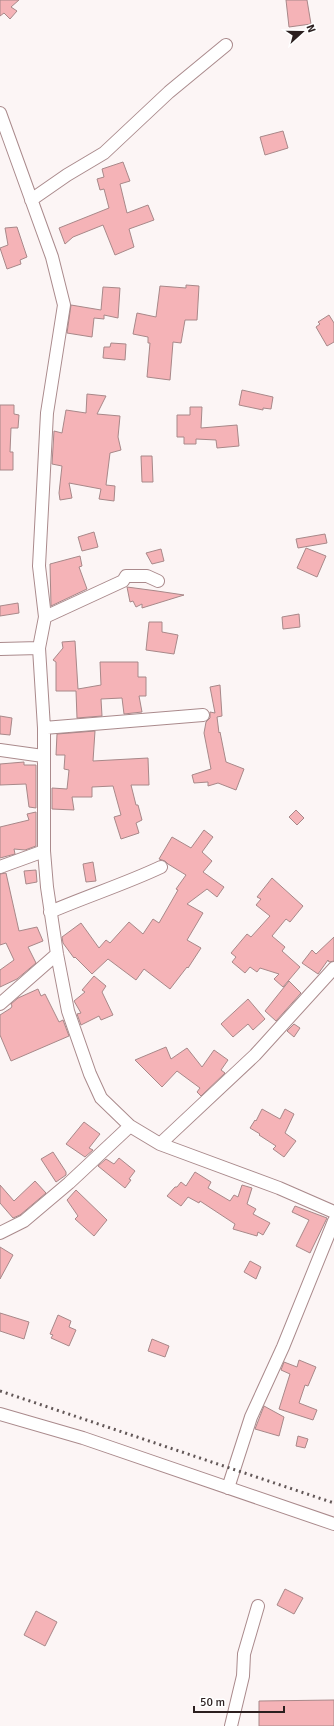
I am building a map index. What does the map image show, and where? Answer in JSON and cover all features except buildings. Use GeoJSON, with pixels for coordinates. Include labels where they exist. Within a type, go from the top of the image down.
{"type":"FeatureCollection","features":[{"type":"Feature","properties":{"kind":"street"},"geometry":{"type":"LineString","coordinates":[[31,200],[67,175],[104,153],[169,92],[226,45]]}},
{"type":"Feature","properties":{"kind":"street"},"geometry":{"type":"LineString","coordinates":[[0,113],[52,257],[64,305],[47,413],[39,566],[45,617],[39,648],[44,728],[44,851],[50,912],[68,1011],[90,1074],[101,1098],[130,1126],[160,1144],[279,1188],[334,1212]]}},
{"type":"Feature","properties":{"kind":"street"},"geometry":{"type":"LineString","coordinates":[[45,617],[123,581],[126,576],[147,576],[158,581]]}},
{"type":"Feature","properties":{"kind":"street"},"geometry":{"type":"LineString","coordinates":[[0,649],[39,648]]}},
{"type":"Feature","properties":{"kind":"street"},"geometry":{"type":"LineString","coordinates":[[44,728],[203,715]]}},
{"type":"Feature","properties":{"kind":"street"},"geometry":{"type":"LineString","coordinates":[[0,750],[43,756]]}},
{"type":"Feature","properties":{"kind":"street"},"geometry":{"type":"LineString","coordinates":[[0,867],[44,851]]}},
{"type":"Feature","properties":{"kind":"street"},"geometry":{"type":"LineString","coordinates":[[50,912],[80,899],[138,878],[161,867]]}},
{"type":"Feature","properties":{"kind":"street"},"geometry":{"type":"LineString","coordinates":[[0,1004],[57,954]]}},
{"type":"Feature","properties":{"kind":"street"},"geometry":{"type":"LineString","coordinates":[[160,1144],[255,1055],[334,968]]}},
{"type":"Feature","properties":{"kind":"street"},"geometry":{"type":"LineString","coordinates":[[0,1233],[24,1221],[69,1183],[130,1126]]}},
{"type":"Feature","properties":{"kind":"street"},"geometry":{"type":"LineString","coordinates":[[228,1488],[251,1417],[283,1347],[334,1221]]}},
{"type":"Feature","properties":{"kind":"street"},"geometry":{"type":"LineString","coordinates":[[0,1414],[83,1438],[334,1524]]}},
{"type":"Feature","properties":{"kind":"street"},"geometry":{"type":"LineString","coordinates":[[231,1726],[243,1676],[244,1654],[258,1606]]}},
{"type":"Feature","properties":{"kind":"railway"},"geometry":{"type":"LineString","coordinates":[[0,1391],[334,1503]]}}]}
